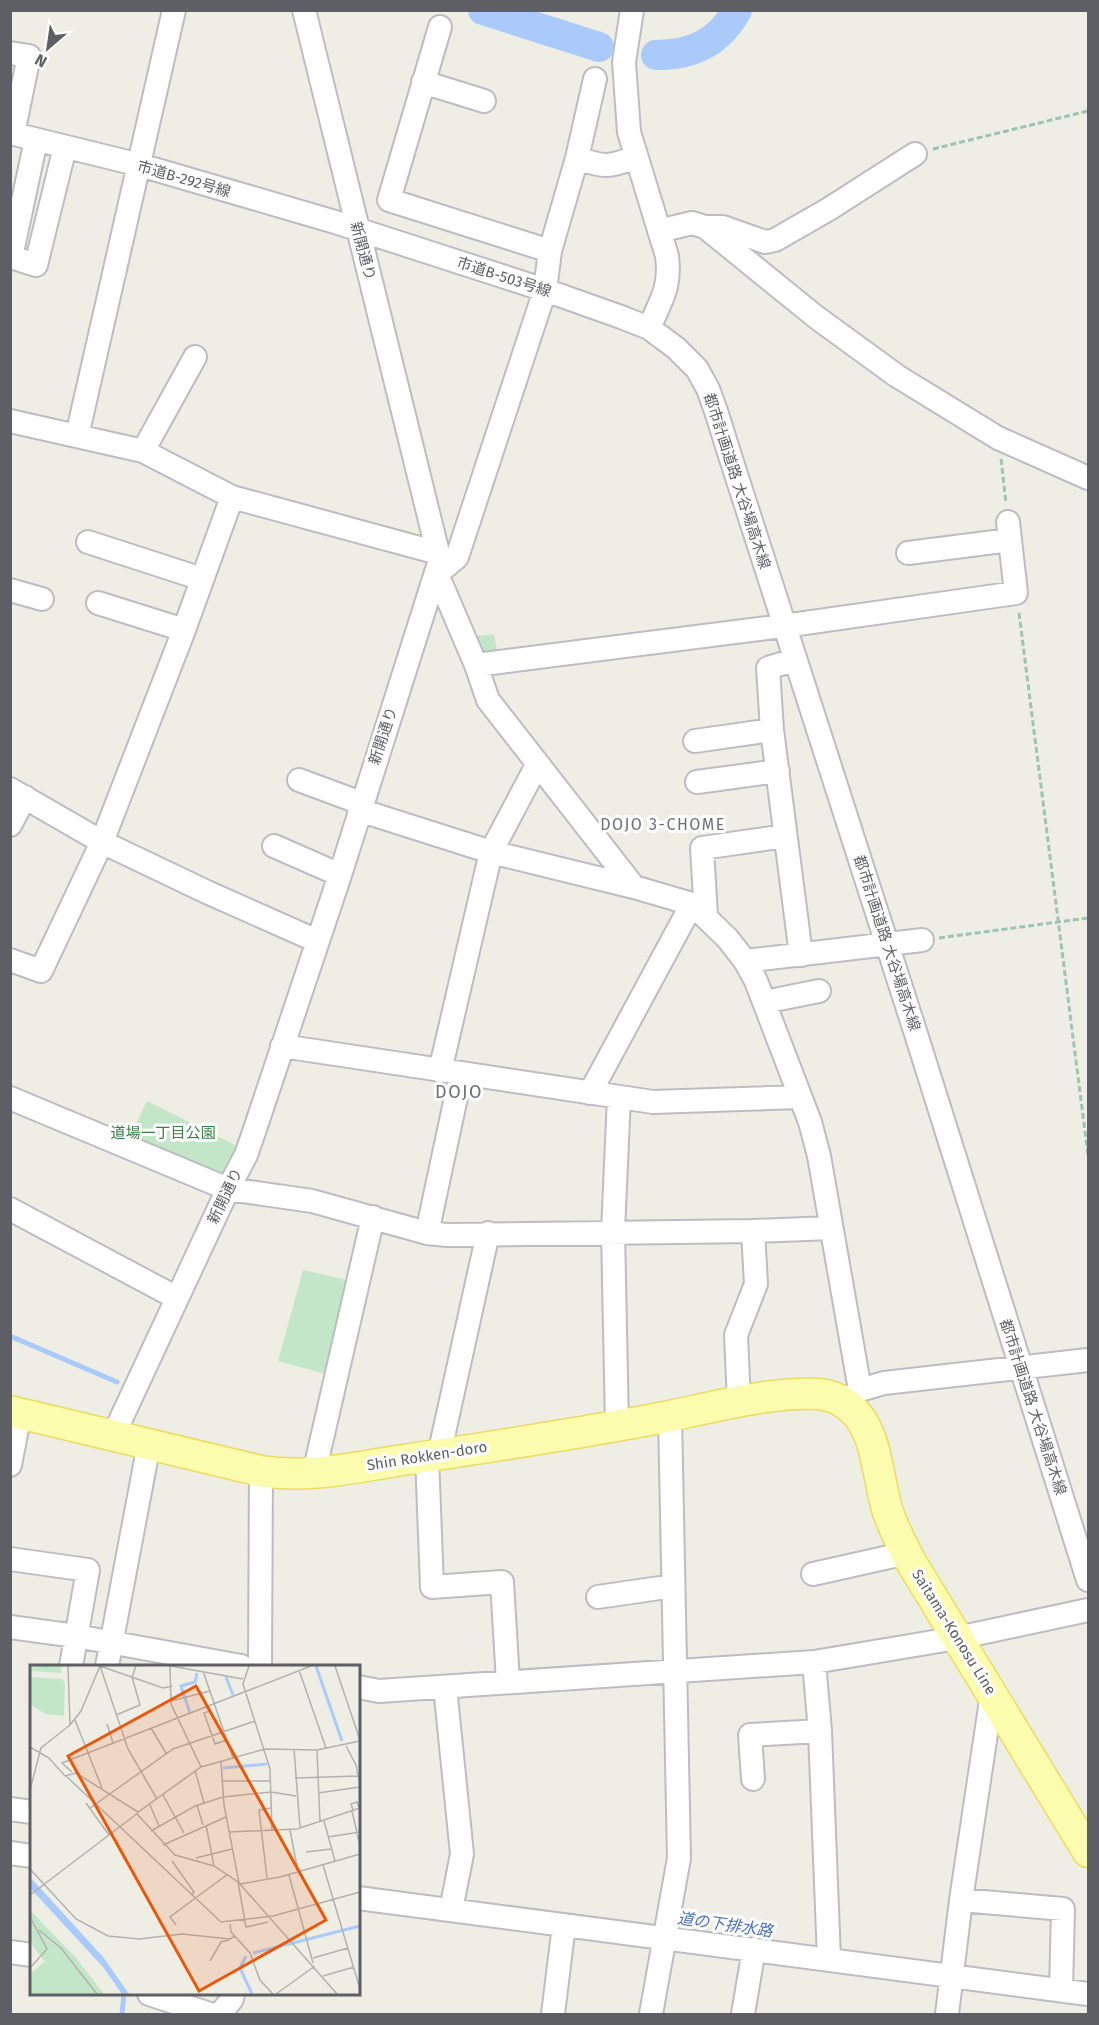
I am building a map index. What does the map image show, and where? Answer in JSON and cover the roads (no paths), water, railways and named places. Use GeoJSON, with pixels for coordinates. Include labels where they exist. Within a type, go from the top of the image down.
{"type":"FeatureCollection","features":[{"type":"Feature","properties":{"kind":"main road","name":"Shin Rokken-doro"},"geometry":{"type":"LineString","coordinates":[[15,1412],[279,1474],[314,1473],[433,1456],[617,1426],[779,1396],[818,1394],[852,1396]]}},
{"type":"Feature","properties":{"kind":"main road","name":"Saitama-Konosu Line"},"geometry":{"type":"LineString","coordinates":[[852,1396],[871,1438],[887,1508],[906,1553],[1089,1852]]}},
{"type":"Feature","properties":{"kind":"street"},"geometry":{"type":"LineString","coordinates":[[77,436],[174,10]]}},
{"type":"Feature","properties":{"kind":"street","name":"新開通り"},"geometry":{"type":"LineString","coordinates":[[113,1436],[246,1155],[340,874],[437,564],[304,10]]}},
{"type":"Feature","properties":{"kind":"street"},"geometry":{"type":"LineString","coordinates":[[632,10],[624,62],[629,132],[667,256],[669,279],[649,328]]}},
{"type":"Feature","properties":{"kind":"street"},"geometry":{"type":"LineString","coordinates":[[440,27],[389,200],[550,251]]}},
{"type":"Feature","properties":{"kind":"street"},"geometry":{"type":"LineString","coordinates":[[10,52],[29,56],[12,134]]}},
{"type":"Feature","properties":{"kind":"street"},"geometry":{"type":"LineString","coordinates":[[10,421],[143,452],[232,497],[437,564],[457,557],[545,290],[550,251],[577,158],[596,79]]}},
{"type":"Feature","properties":{"kind":"street"},"geometry":{"type":"LineString","coordinates":[[423,82],[484,101]]}},
{"type":"Feature","properties":{"kind":"street","name":"市道B-292号線"},"geometry":{"type":"LineString","coordinates":[[12,134],[140,165],[357,229]]}},
{"type":"Feature","properties":{"kind":"street"},"geometry":{"type":"LineString","coordinates":[[36,140],[11,257],[36,265],[65,147]]}},
{"type":"Feature","properties":{"kind":"street"},"geometry":{"type":"LineString","coordinates":[[659,231],[692,223],[705,227],[723,227],[765,242],[775,240],[829,209],[915,154]]}},
{"type":"Feature","properties":{"kind":"street"},"geometry":{"type":"LineString","coordinates":[[577,158],[601,166],[620,163],[635,157]]}},
{"type":"Feature","properties":{"kind":"street"},"geometry":{"type":"LineString","coordinates":[[705,227],[816,317],[888,369],[998,438],[1089,478]]}},
{"type":"Feature","properties":{"kind":"street","name":"市道B-503号線"},"geometry":{"type":"LineString","coordinates":[[357,229],[545,290],[649,328]]}},
{"type":"Feature","properties":{"kind":"street","name":"都市計画道路 大谷場高木線"},"geometry":{"type":"LineString","coordinates":[[649,328],[697,369],[708,389],[1089,1580]]}},
{"type":"Feature","properties":{"kind":"street"},"geometry":{"type":"LineString","coordinates":[[143,452],[195,357]]}},
{"type":"Feature","properties":{"kind":"street"},"geometry":{"type":"LineString","coordinates":[[10,960],[40,970],[102,842],[184,630],[232,497]]}},
{"type":"Feature","properties":{"kind":"street"},"geometry":{"type":"LineString","coordinates":[[476,665],[783,626],[1016,593],[1009,531],[908,553]]}},
{"type":"Feature","properties":{"kind":"street"},"geometry":{"type":"LineString","coordinates":[[88,542],[202,579]]}},
{"type":"Feature","properties":{"kind":"street"},"geometry":{"type":"LineString","coordinates":[[437,564],[488,700],[634,887]]}},
{"type":"Feature","properties":{"kind":"street"},"geometry":{"type":"LineString","coordinates":[[10,590],[42,599]]}},
{"type":"Feature","properties":{"kind":"street"},"geometry":{"type":"LineString","coordinates":[[98,603],[184,630]]}},
{"type":"Feature","properties":{"kind":"street"},"geometry":{"type":"LineString","coordinates":[[794,660],[768,668],[772,730],[801,954]]}},
{"type":"Feature","properties":{"kind":"street"},"geometry":{"type":"LineString","coordinates":[[695,741],[772,730]]}},
{"type":"Feature","properties":{"kind":"street"},"geometry":{"type":"LineString","coordinates":[[427,1233],[451,1072],[491,852],[537,765]]}},
{"type":"Feature","properties":{"kind":"street"},"geometry":{"type":"LineString","coordinates":[[697,782],[778,771]]}},
{"type":"Feature","properties":{"kind":"street"},"geometry":{"type":"LineString","coordinates":[[299,780],[360,807],[491,852],[634,887],[699,910],[745,961],[764,1002],[819,1156],[831,1228],[852,1396],[884,1383],[1089,1360]]}},
{"type":"Feature","properties":{"kind":"street"},"geometry":{"type":"LineString","coordinates":[[10,825],[18,793],[102,842],[318,941]]}},
{"type":"Feature","properties":{"kind":"street"},"geometry":{"type":"LineString","coordinates":[[590,1093],[699,910],[702,848],[785,836]]}},
{"type":"Feature","properties":{"kind":"street"},"geometry":{"type":"LineString","coordinates":[[274,846],[340,874]]}},
{"type":"Feature","properties":{"kind":"street"},"geometry":{"type":"LineString","coordinates":[[745,961],[922,940]]}},
{"type":"Feature","properties":{"kind":"street"},"geometry":{"type":"LineString","coordinates":[[764,1002],[819,991]]}},
{"type":"Feature","properties":{"kind":"street"},"geometry":{"type":"LineString","coordinates":[[282,1046],[653,1102],[800,1098]]}},
{"type":"Feature","properties":{"kind":"street"},"geometry":{"type":"LineString","coordinates":[[617,1426],[613,1231],[619,1097]]}},
{"type":"Feature","properties":{"kind":"street"},"geometry":{"type":"LineString","coordinates":[[10,1098],[228,1189],[312,1202],[427,1233],[753,1231],[831,1228]]}},
{"type":"Feature","properties":{"kind":"street"},"geometry":{"type":"LineString","coordinates":[[10,1209],[177,1298]]}},
{"type":"Feature","properties":{"kind":"street"},"geometry":{"type":"LineString","coordinates":[[314,1473],[373,1217]]}},
{"type":"Feature","properties":{"kind":"street"},"geometry":{"type":"LineString","coordinates":[[740,1402],[736,1335],[756,1284],[753,1231]]}},
{"type":"Feature","properties":{"kind":"street"},"geometry":{"type":"LineString","coordinates":[[488,1233],[433,1456],[432,1587],[502,1582],[508,1682]]}},
{"type":"Feature","properties":{"kind":"street"},"geometry":{"type":"LineString","coordinates":[[10,1465],[15,1412]]}},
{"type":"Feature","properties":{"kind":"street"},"geometry":{"type":"LineString","coordinates":[[651,2014],[679,1858],[670,1416]]}},
{"type":"Feature","properties":{"kind":"street"},"geometry":{"type":"LineString","coordinates":[[107,1665],[149,1444]]}},
{"type":"Feature","properties":{"kind":"street"},"geometry":{"type":"LineString","coordinates":[[260,1665],[261,1471]]}},
{"type":"Feature","properties":{"kind":"street"},"geometry":{"type":"LineString","coordinates":[[813,1574],[906,1553]]}},
{"type":"Feature","properties":{"kind":"street"},"geometry":{"type":"LineString","coordinates":[[10,1559],[87,1570],[71,1665]]}},
{"type":"Feature","properties":{"kind":"street"},"geometry":{"type":"LineString","coordinates":[[598,1597],[673,1586]]}},
{"type":"Feature","properties":{"kind":"street"},"geometry":{"type":"LineString","coordinates":[[360,1688],[379,1691],[814,1662],[957,1638],[1089,1610]]}},
{"type":"Feature","properties":{"kind":"street"},"geometry":{"type":"LineString","coordinates":[[10,1628],[76,1636],[236,1665]]}},
{"type":"Feature","properties":{"kind":"street"},"geometry":{"type":"LineString","coordinates":[[814,1662],[820,1731],[829,1959]]}},
{"type":"Feature","properties":{"kind":"street"},"geometry":{"type":"LineString","coordinates":[[444,1687],[462,1854],[451,1910]]}},
{"type":"Feature","properties":{"kind":"street"},"geometry":{"type":"LineString","coordinates":[[947,2014],[961,1900],[992,1694]]}},
{"type":"Feature","properties":{"kind":"street"},"geometry":{"type":"LineString","coordinates":[[753,1779],[750,1735],[820,1731]]}},
{"type":"Feature","properties":{"kind":"street"},"geometry":{"type":"LineString","coordinates":[[10,1809],[30,1812]]}},
{"type":"Feature","properties":{"kind":"street"},"geometry":{"type":"LineString","coordinates":[[10,1853],[30,1856]]}},
{"type":"Feature","properties":{"kind":"street"},"geometry":{"type":"LineString","coordinates":[[360,1898],[1089,1994]]}},
{"type":"Feature","properties":{"kind":"street"},"geometry":{"type":"LineString","coordinates":[[961,1900],[1063,1909],[1061,1990]]}},
{"type":"Feature","properties":{"kind":"street"},"geometry":{"type":"LineString","coordinates":[[553,2014],[564,1925]]}},
{"type":"Feature","properties":{"kind":"street"},"geometry":{"type":"LineString","coordinates":[[743,2014],[754,1949]]}},
{"type":"Feature","properties":{"kind":"street"},"geometry":{"type":"LineString","coordinates":[[10,1952],[30,1955]]}},
{"type":"Feature","properties":{"kind":"street"},"geometry":{"type":"LineString","coordinates":[[152,1995],[210,2014]]}},
{"type":"Feature","properties":{"kind":"street"},"geometry":{"type":"LineString","coordinates":[[220,2014],[233,1995]]}},
{"type":"Feature","properties":{"kind":"waterway"},"geometry":{"type":"LineString","coordinates":[[483,10],[599,47]]}},
{"type":"Feature","properties":{"kind":"waterway"},"geometry":{"type":"LineString","coordinates":[[656,55],[681,53],[703,45],[722,31],[737,10]]}},
{"type":"Feature","properties":{"kind":"waterway"},"geometry":{"type":"LineString","coordinates":[[10,1336],[117,1382]]}},
{"type":"Feature","properties":{"kind":"waterway","name":"道の下排水路"},"geometry":{"type":"LineString","coordinates":[[122,2014],[124,1995]]}},
{"type":"Feature","properties":{"kind":"district","name":"DOJO 3-CHOME"},"geometry":{"type":"Point","coordinates":[663,824]}},
{"type":"Feature","properties":{"kind":"district","name":"DOJO"},"geometry":{"type":"Point","coordinates":[459,1092]}},
{"type":"Feature","properties":{"kind":"park label","name":"道場一丁目公園"},"geometry":{"type":"Point","coordinates":[163,1133]}}]}
